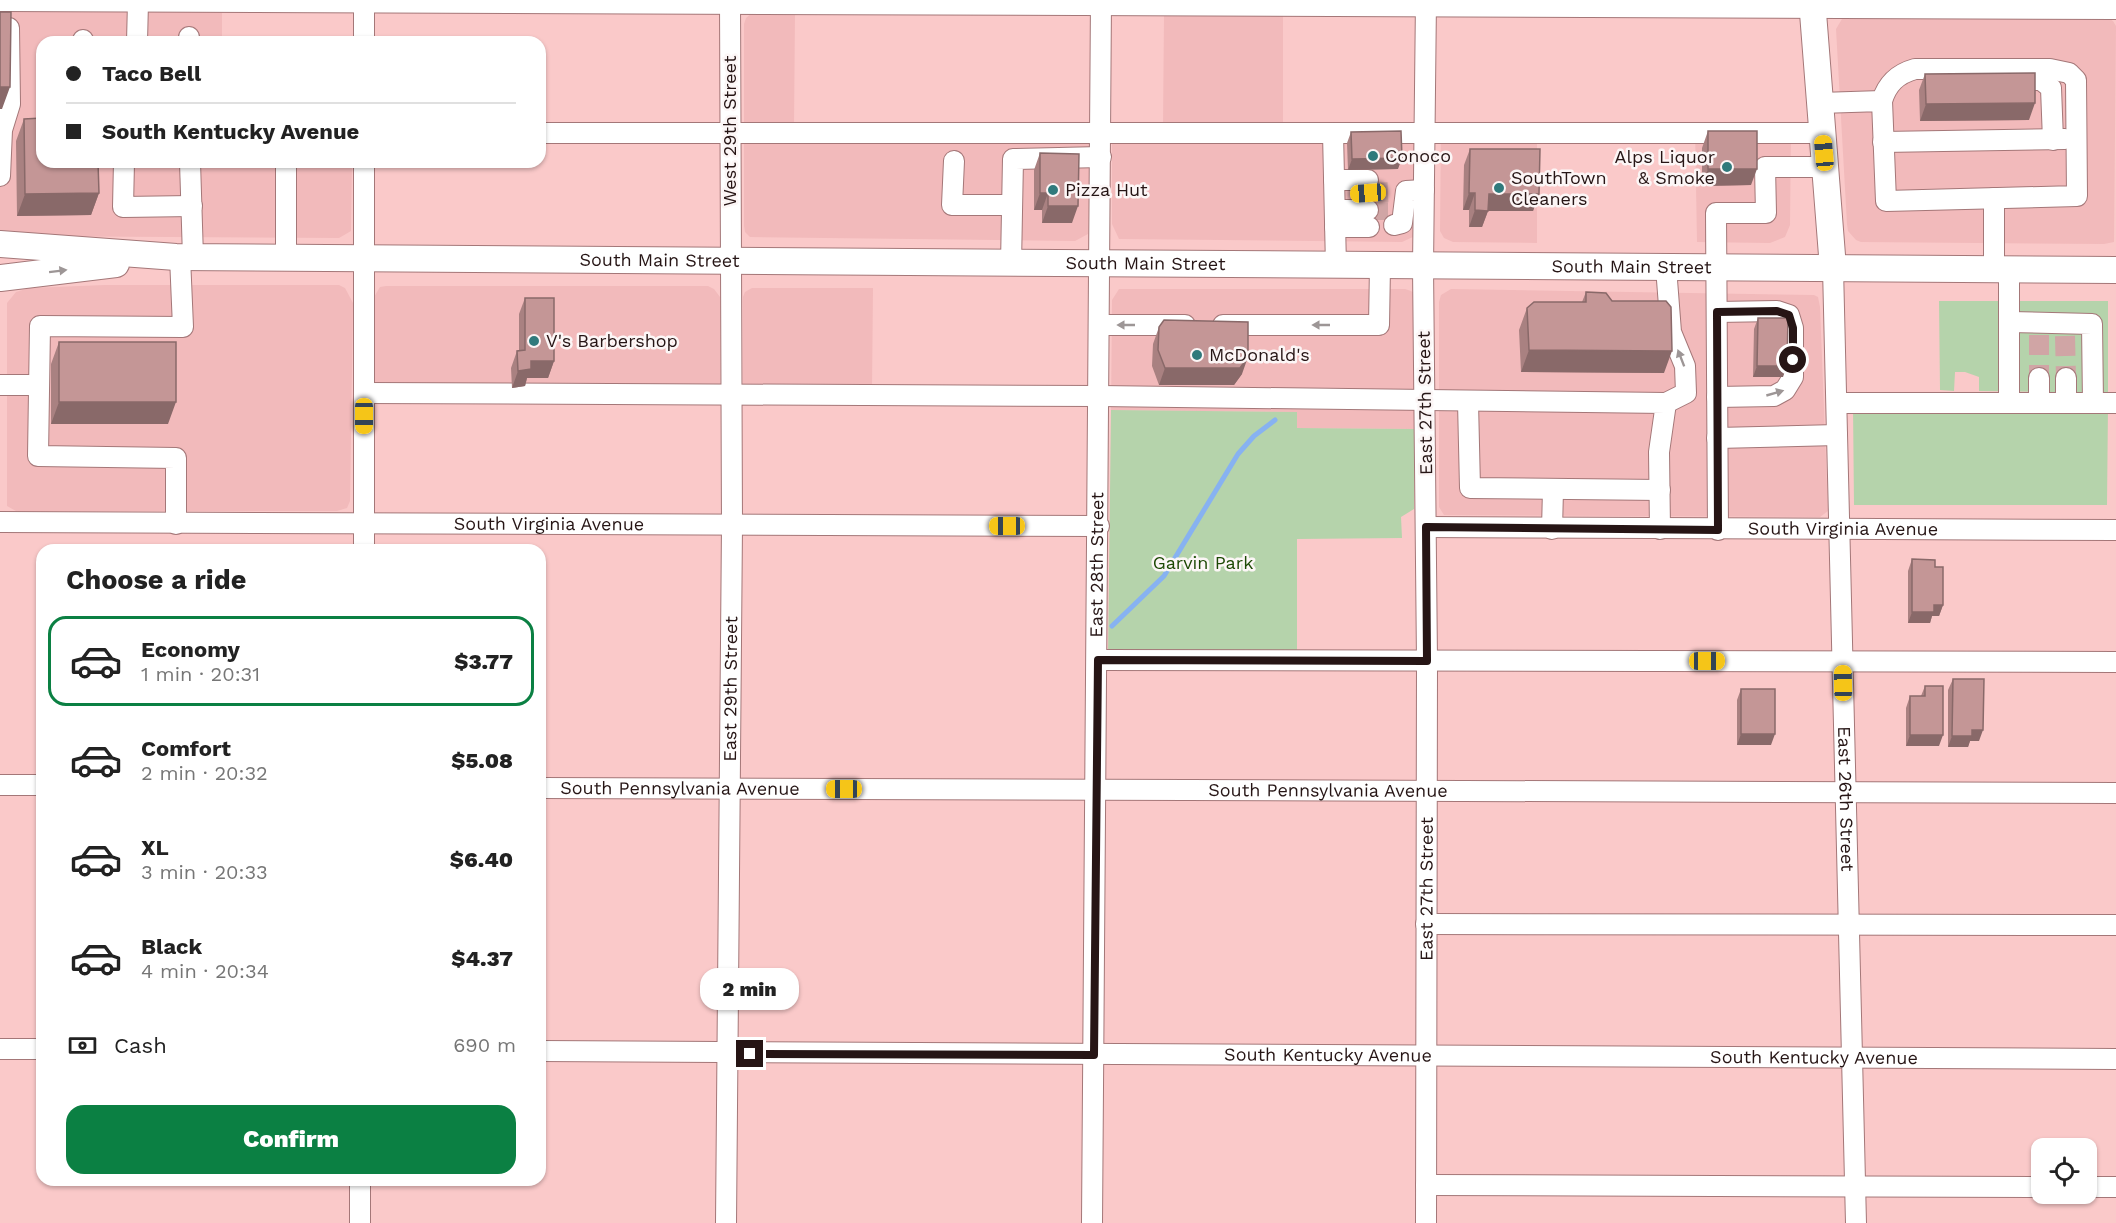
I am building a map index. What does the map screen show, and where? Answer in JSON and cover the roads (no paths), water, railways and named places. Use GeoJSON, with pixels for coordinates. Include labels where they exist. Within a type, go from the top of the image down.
{"type":"FeatureCollection","features":[{"type":"Feature","properties":{"kind":"main road"},"geometry":{"type":"LineString","coordinates":[[1812,4],[1833,268]]}},
{"type":"Feature","properties":{"kind":"main road","name":"South Main Street"},"geometry":{"type":"LineString","coordinates":[[0,244],[183,257],[1101,265],[2116,270]]}},
{"type":"Feature","properties":{"kind":"main road","name":"South Main Street"},"geometry":{"type":"LineString","coordinates":[[0,278],[183,257]]}},
{"type":"Feature","properties":{"kind":"street"},"geometry":{"type":"LineString","coordinates":[[0,1],[1812,4],[2116,9]]}},
{"type":"Feature","properties":{"kind":"street"},"geometry":{"type":"LineString","coordinates":[[138,2],[138,36]]}},
{"type":"Feature","properties":{"kind":"street"},"geometry":{"type":"LineString","coordinates":[[364,2],[364,36]]}},
{"type":"Feature","properties":{"kind":"street","name":"West 29th Street"},"geometry":{"type":"LineString","coordinates":[[730,2],[731,262]]}},
{"type":"Feature","properties":{"kind":"street","name":"East 28th Street"},"geometry":{"type":"LineString","coordinates":[[1092,1223],[1101,265],[1101,2]]}},
{"type":"Feature","properties":{"kind":"street","name":"East 27th Street"},"geometry":{"type":"LineString","coordinates":[[1426,3],[1425,133],[1401,200],[1423,267],[1428,791],[1426,1223]]}},
{"type":"Feature","properties":{"kind":"street"},"geometry":{"type":"LineString","coordinates":[[0,28],[9,28],[10,104],[1,130],[0,176]]}},
{"type":"Feature","properties":{"kind":"street"},"geometry":{"type":"LineString","coordinates":[[1915,69],[2050,69],[2068,73],[2076,80],[2077,196],[1886,201],[1882,101],[1886,89],[1892,82],[1903,73],[1915,69]]}},
{"type":"Feature","properties":{"kind":"street"},"geometry":{"type":"LineString","coordinates":[[1892,82],[2041,80],[2051,88],[2053,140]]}},
{"type":"Feature","properties":{"kind":"street"},"geometry":{"type":"LineString","coordinates":[[1820,103],[1882,101]]}},
{"type":"Feature","properties":{"kind":"street"},"geometry":{"type":"LineString","coordinates":[[1,130],[22,130]]}},
{"type":"Feature","properties":{"kind":"street"},"geometry":{"type":"LineString","coordinates":[[546,133],[1822,133]]}},
{"type":"Feature","properties":{"kind":"street"},"geometry":{"type":"LineString","coordinates":[[1333,133],[1336,266]]}},
{"type":"Feature","properties":{"kind":"street"},"geometry":{"type":"LineString","coordinates":[[1883,142],[2077,139]]}},
{"type":"Feature","properties":{"kind":"street"},"geometry":{"type":"LineString","coordinates":[[1011,264],[1013,159],[1101,157]]}},
{"type":"Feature","properties":{"kind":"street"},"geometry":{"type":"LineString","coordinates":[[954,161],[952,205],[1012,205]]}},
{"type":"Feature","properties":{"kind":"street"},"geometry":{"type":"LineString","coordinates":[[1718,530],[1716,213],[1766,213],[1765,167],[1825,167]]}},
{"type":"Feature","properties":{"kind":"street"},"geometry":{"type":"LineString","coordinates":[[124,168],[123,207],[192,206]]}},
{"type":"Feature","properties":{"kind":"street"},"geometry":{"type":"LineString","coordinates":[[176,524],[176,458],[38,456],[40,326],[183,327],[183,257],[192,206],[190,168]]}},
{"type":"Feature","properties":{"kind":"street"},"geometry":{"type":"LineString","coordinates":[[286,168],[286,258]]}},
{"type":"Feature","properties":{"kind":"street"},"geometry":{"type":"LineString","coordinates":[[364,168],[364,544]]}},
{"type":"Feature","properties":{"kind":"street"},"geometry":{"type":"LineString","coordinates":[[1994,198],[2001,269],[2010,322],[2009,403]]}},
{"type":"Feature","properties":{"kind":"street"},"geometry":{"type":"LineString","coordinates":[[1334,203],[1368,202],[1334,203]]}},
{"type":"Feature","properties":{"kind":"street","name":"East 29th Street"},"geometry":{"type":"LineString","coordinates":[[726,1223],[732,525],[731,262]]}},
{"type":"Feature","properties":{"kind":"street"},"geometry":{"type":"LineString","coordinates":[[1100,325],[1379,325],[1380,266]]}},
{"type":"Feature","properties":{"kind":"street"},"geometry":{"type":"LineString","coordinates":[[364,393],[1100,396],[1666,403],[1686,393],[1685,366],[1671,332],[1666,267]]}},
{"type":"Feature","properties":{"kind":"street","name":"East 26th Street"},"geometry":{"type":"LineString","coordinates":[[1833,268],[1845,792],[1854,1058],[1856,1223]]}},
{"type":"Feature","properties":{"kind":"street"},"geometry":{"type":"LineString","coordinates":[[1717,312],[1777,311],[1789,315],[1793,328],[1793,377],[1785,390],[1774,396],[1717,397]]}},
{"type":"Feature","properties":{"kind":"street"},"geometry":{"type":"LineString","coordinates":[[2010,322],[2038,329],[2064,330],[2092,324],[2093,403]]}},
{"type":"Feature","properties":{"kind":"street"},"geometry":{"type":"LineString","coordinates":[[2039,378],[2039,403]]}},
{"type":"Feature","properties":{"kind":"street"},"geometry":{"type":"LineString","coordinates":[[2066,378],[2066,403]]}},
{"type":"Feature","properties":{"kind":"street"},"geometry":{"type":"LineString","coordinates":[[0,385],[39,385]]}},
{"type":"Feature","properties":{"kind":"street"},"geometry":{"type":"LineString","coordinates":[[1468,402],[1470,488],[1660,490]]}},
{"type":"Feature","properties":{"kind":"street"},"geometry":{"type":"LineString","coordinates":[[1660,529],[1659,452],[1666,403]]}},
{"type":"Feature","properties":{"kind":"street"},"geometry":{"type":"LineString","coordinates":[[1837,403],[2116,403]]}},
{"type":"Feature","properties":{"kind":"street"},"geometry":{"type":"LineString","coordinates":[[1718,438],[1837,435]]}},
{"type":"Feature","properties":{"kind":"street"},"geometry":{"type":"LineString","coordinates":[[1552,529],[1553,490]]}},
{"type":"Feature","properties":{"kind":"street","name":"South Virginia Avenue"},"geometry":{"type":"LineString","coordinates":[[0,522],[1099,526]]}},
{"type":"Feature","properties":{"kind":"street","name":"South Virginia Avenue"},"geometry":{"type":"LineString","coordinates":[[1426,527],[1840,531],[2116,530]]}},
{"type":"Feature","properties":{"kind":"street"},"geometry":{"type":"LineString","coordinates":[[1098,660],[2116,662]]}},
{"type":"Feature","properties":{"kind":"street"},"geometry":{"type":"LineString","coordinates":[[0,784],[36,785]]}},
{"type":"Feature","properties":{"kind":"street","name":"South Pennsylvania Avenue"},"geometry":{"type":"LineString","coordinates":[[546,788],[2116,794]]}},
{"type":"Feature","properties":{"kind":"street"},"geometry":{"type":"LineString","coordinates":[[1426,924],[2116,926]]}},
{"type":"Feature","properties":{"kind":"street"},"geometry":{"type":"LineString","coordinates":[[0,1049],[36,1049]]}},
{"type":"Feature","properties":{"kind":"street","name":"South Kentucky Avenue"},"geometry":{"type":"LineString","coordinates":[[546,1052],[2116,1059]]}},
{"type":"Feature","properties":{"kind":"street"},"geometry":{"type":"LineString","coordinates":[[1426,1185],[2031,1187]]}},
{"type":"Feature","properties":{"kind":"street"},"geometry":{"type":"LineString","coordinates":[[360,1186],[360,1223]]}},
{"type":"Feature","properties":{"kind":"street"},"geometry":{"type":"LineString","coordinates":[[2097,1187],[2116,1187]]}},
{"type":"Feature","properties":{"kind":"waterway"},"geometry":{"type":"LineString","coordinates":[[1112,626],[1164,576],[1238,454],[1254,436],[1275,420]]}},
{"type":"Feature","properties":{"kind":"tunnel"},"geometry":{"type":"LineString","coordinates":[[1368,193],[1393,192]]}},
{"type":"Feature","properties":{"kind":"tunnel"},"geometry":{"type":"LineString","coordinates":[[1368,210],[1393,210]]}},
{"type":"Feature","properties":{"kind":"tunnel"},"geometry":{"type":"LineString","coordinates":[[2039,335],[2039,378]]}},
{"type":"Feature","properties":{"kind":"tunnel"},"geometry":{"type":"LineString","coordinates":[[2065,336],[2066,378]]}},
{"type":"Feature","properties":{"kind":"place","name":"Conoco"},"geometry":{"type":"Point","coordinates":[1373,156]}},
{"type":"Feature","properties":{"kind":"place","name":"Alps Liquor & Smoke"},"geometry":{"type":"Point","coordinates":[1727,167]}},
{"type":"Feature","properties":{"kind":"place","name":"SouthTown Cleaners"},"geometry":{"type":"Point","coordinates":[1499,188]}},
{"type":"Feature","properties":{"kind":"place","name":"Pizza Hut"},"geometry":{"type":"Point","coordinates":[1053,190]}},
{"type":"Feature","properties":{"kind":"place","name":"V's Barbershop"},"geometry":{"type":"Point","coordinates":[534,341]}},
{"type":"Feature","properties":{"kind":"place","name":"McDonald's"},"geometry":{"type":"Point","coordinates":[1197,355]}},
{"type":"Feature","properties":{"kind":"park label","name":"Garvin Park"},"geometry":{"type":"Point","coordinates":[1203,563]}}]}
